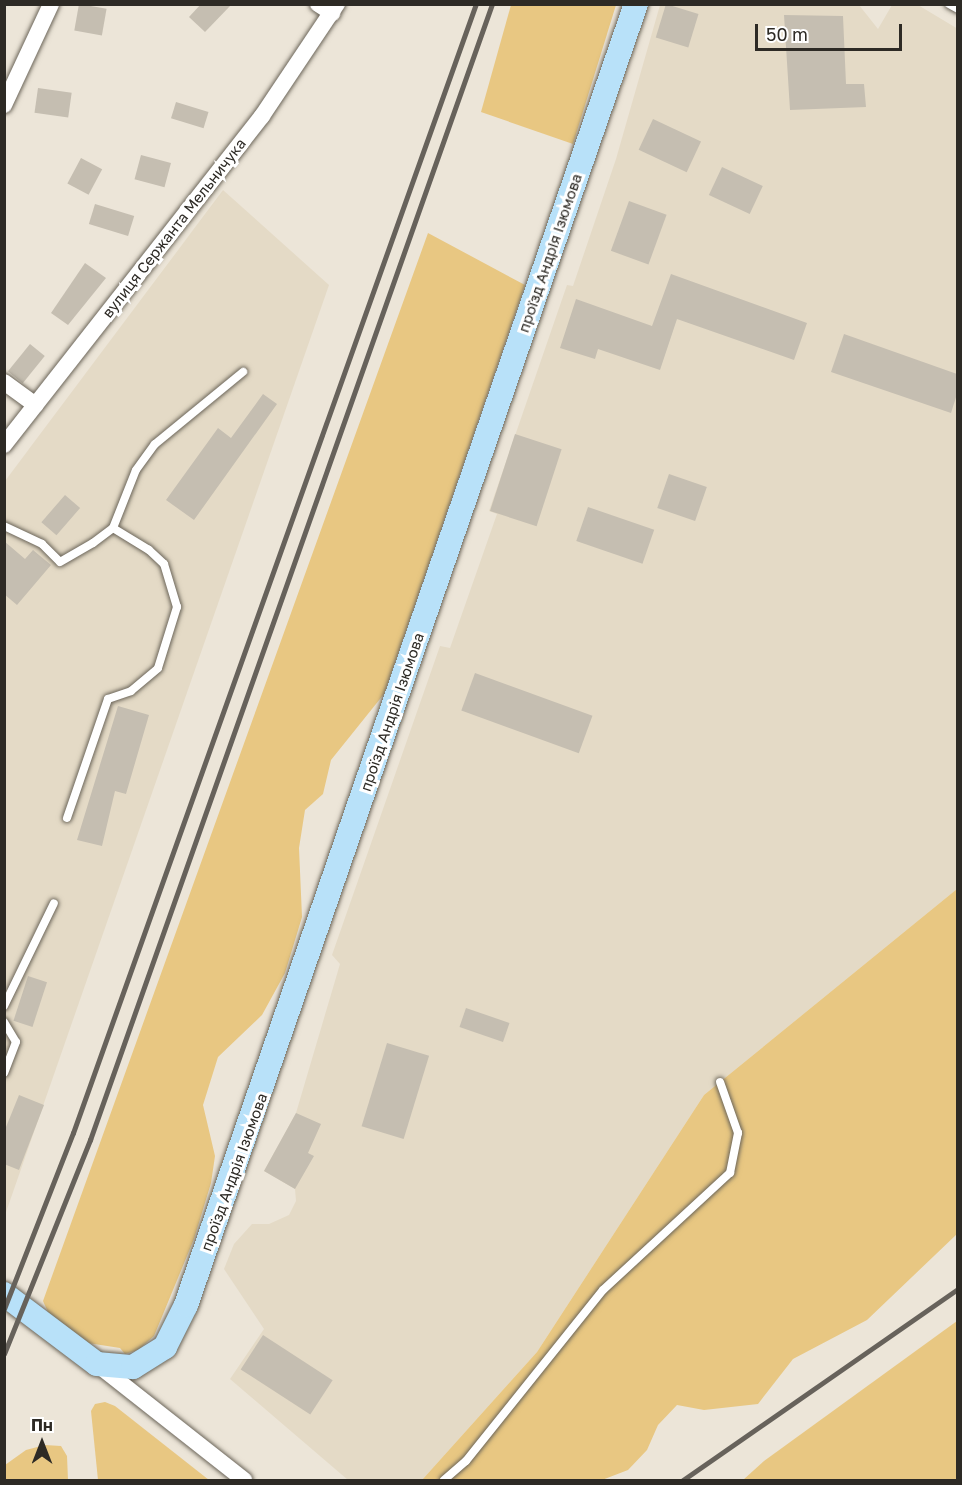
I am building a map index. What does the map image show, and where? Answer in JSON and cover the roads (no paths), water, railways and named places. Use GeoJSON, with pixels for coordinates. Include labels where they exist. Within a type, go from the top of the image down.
{"type":"FeatureCollection","features":[{"type":"Feature","properties":{"kind":"street"},"geometry":{"type":"LineString","coordinates":[[4,105],[51,4]]}},
{"type":"Feature","properties":{"kind":"street","name":"проїзд Андрія Ізюмова"},"geometry":{"type":"LineString","coordinates":[[97,1364],[133,1367],[165,1347],[186,1305],[636,4]]}},
{"type":"Feature","properties":{"kind":"street","name":"вулиця Сержанта Мельничука"},"geometry":{"type":"LineString","coordinates":[[4,445],[262,116],[329,7]]}},
{"type":"Feature","properties":{"kind":"street"},"geometry":{"type":"LineString","coordinates":[[4,382],[36,405]]}},
{"type":"Feature","properties":{"kind":"street"},"geometry":{"type":"LineString","coordinates":[[4,1294],[244,1480]]}},
{"type":"Feature","properties":{"kind":"lane"},"geometry":{"type":"LineString","coordinates":[[949,4],[957,9]]}},
{"type":"Feature","properties":{"kind":"lane"},"geometry":{"type":"LineString","coordinates":[[4,526],[42,544],[60,562],[113,528],[136,470],[155,444],[243,372]]}},
{"type":"Feature","properties":{"kind":"lane"},"geometry":{"type":"LineString","coordinates":[[67,818],[108,699],[131,691],[158,668],[177,607],[164,564],[150,550],[113,528]]}},
{"type":"Feature","properties":{"kind":"lane"},"geometry":{"type":"LineString","coordinates":[[4,1006],[54,903]]}},
{"type":"Feature","properties":{"kind":"lane"},"geometry":{"type":"LineString","coordinates":[[4,1022],[16,1042],[4,1073]]}},
{"type":"Feature","properties":{"kind":"lane"},"geometry":{"type":"LineString","coordinates":[[444,1480],[466,1461],[603,1290],[730,1173],[738,1133],[720,1082]]}},
{"type":"Feature","properties":{"kind":"railway"},"geometry":{"type":"LineString","coordinates":[[4,1309],[73,1133],[476,4]]}},
{"type":"Feature","properties":{"kind":"railway"},"geometry":{"type":"LineString","coordinates":[[4,1354],[90,1140],[492,4]]}},
{"type":"Feature","properties":{"kind":"railway"},"geometry":{"type":"LineString","coordinates":[[683,1480],[958,1289]]}}]}
